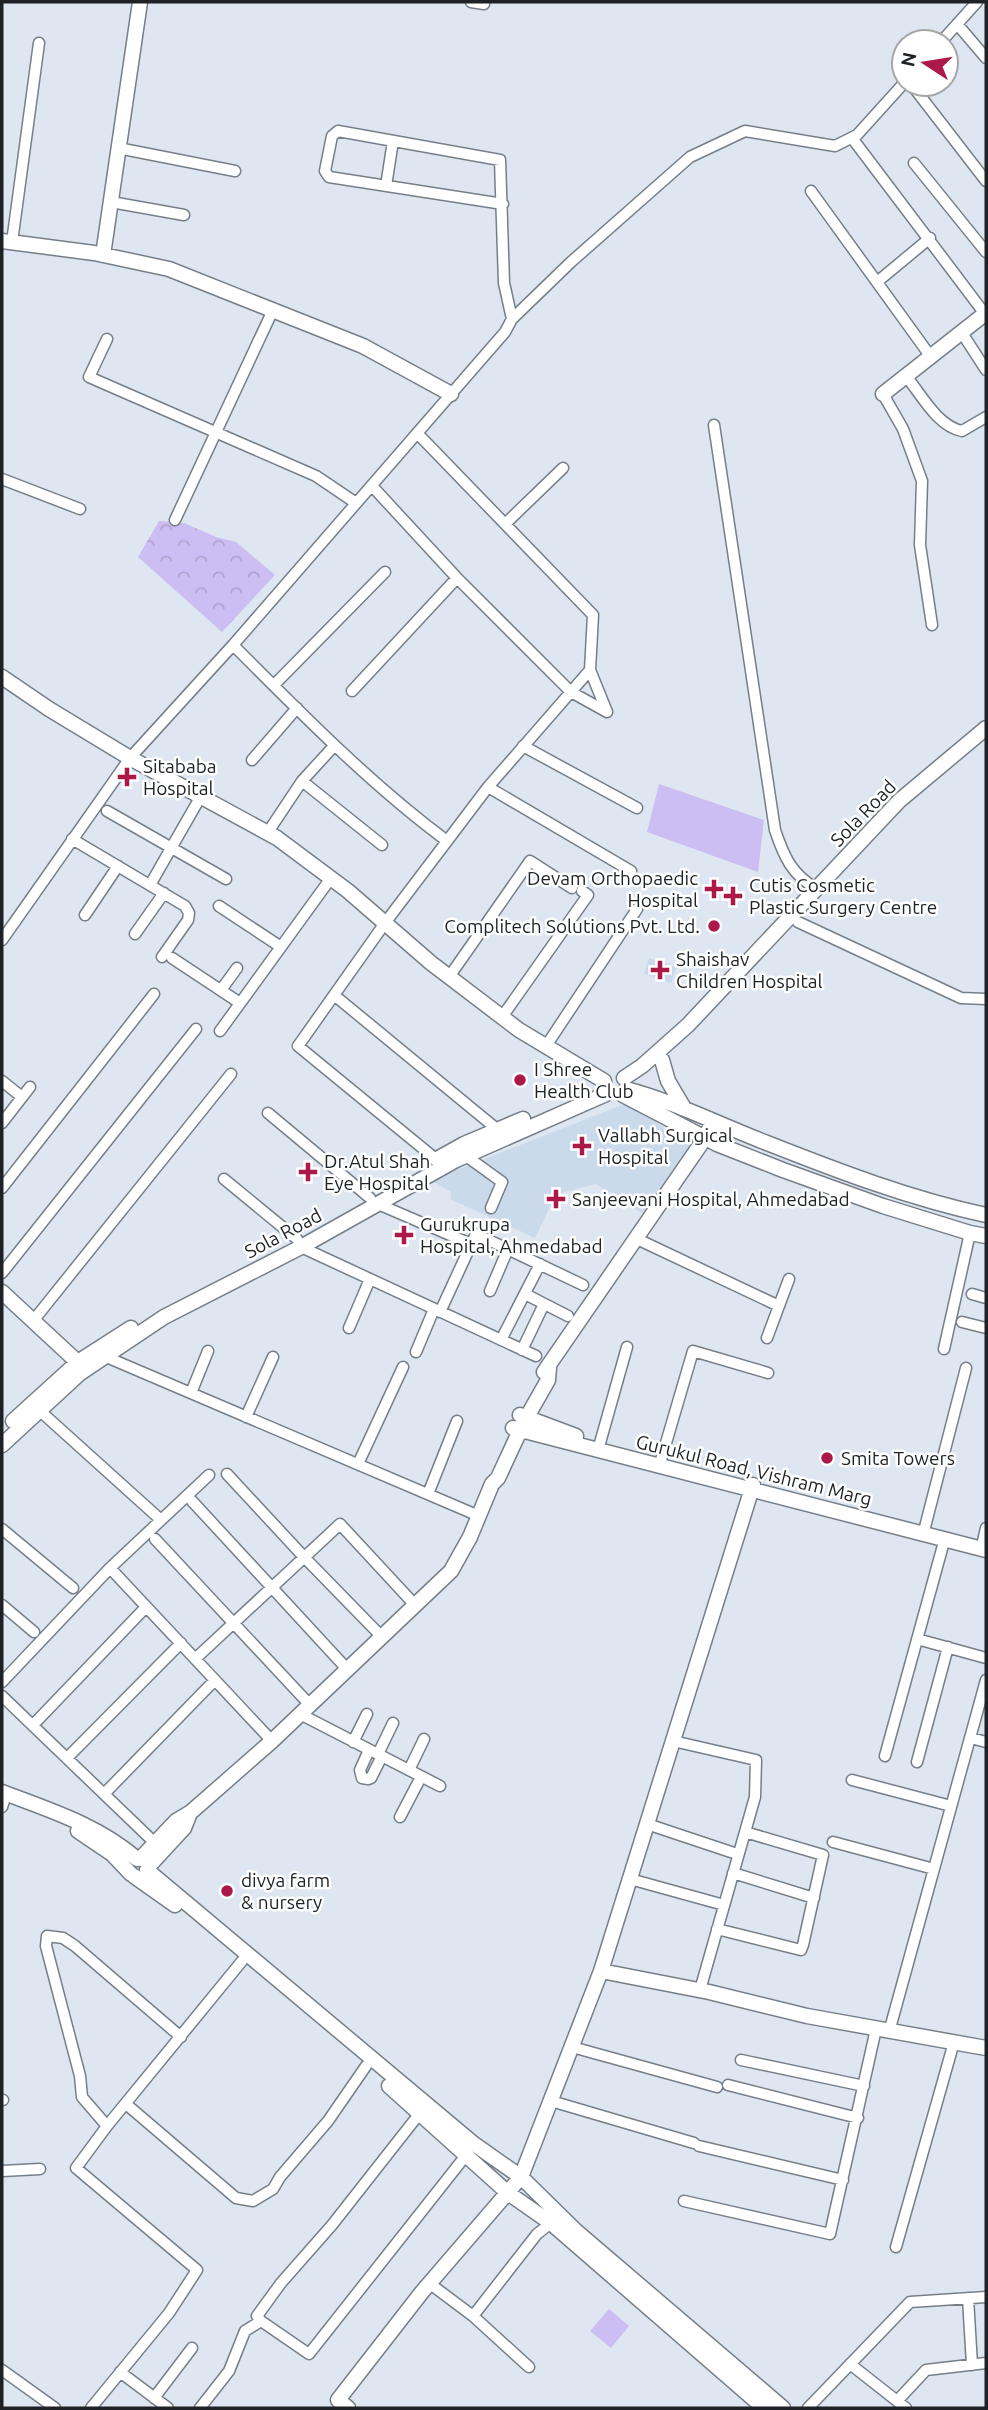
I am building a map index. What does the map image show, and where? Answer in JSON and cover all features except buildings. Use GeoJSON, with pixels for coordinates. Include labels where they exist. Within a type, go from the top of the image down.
{"type":"FeatureCollection","features":[{"type":"Feature","properties":{"kind":"street"},"geometry":{"type":"LineString","coordinates":[[103,255],[140,2]]}},
{"type":"Feature","properties":{"kind":"street"},"geometry":{"type":"LineString","coordinates":[[471,2],[484,4]]}},
{"type":"Feature","properties":{"kind":"street"},"geometry":{"type":"LineString","coordinates":[[953,28],[977,2]]}},
{"type":"Feature","properties":{"kind":"street"},"geometry":{"type":"LineString","coordinates":[[957,24],[986,58]]}},
{"type":"Feature","properties":{"kind":"street"},"geometry":{"type":"LineString","coordinates":[[39,43],[7,242],[103,255],[169,269],[363,346],[451,394]]}},
{"type":"Feature","properties":{"kind":"street"},"geometry":{"type":"LineString","coordinates":[[2,940],[6,926],[130,758],[372,486],[505,332],[512,319],[571,262],[690,157],[746,131],[835,146],[857,135],[890,98]]}},
{"type":"Feature","properties":{"kind":"street"},"geometry":{"type":"LineString","coordinates":[[922,98],[986,181]]}},
{"type":"Feature","properties":{"kind":"street"},"geometry":{"type":"LineString","coordinates":[[503,204],[330,177],[325,171],[332,136],[338,131],[500,160],[503,204],[504,283],[512,319]]}},
{"type":"Feature","properties":{"kind":"street"},"geometry":{"type":"LineString","coordinates":[[852,138],[986,314],[883,394],[903,429],[922,481],[920,545],[932,625]]}},
{"type":"Feature","properties":{"kind":"street"},"geometry":{"type":"LineString","coordinates":[[386,186],[393,141]]}},
{"type":"Feature","properties":{"kind":"street"},"geometry":{"type":"LineString","coordinates":[[118,148],[235,171]]}},
{"type":"Feature","properties":{"kind":"street"},"geometry":{"type":"LineString","coordinates":[[977,169],[986,160]]}},
{"type":"Feature","properties":{"kind":"street"},"geometry":{"type":"LineString","coordinates":[[914,163],[986,253]]}},
{"type":"Feature","properties":{"kind":"street"},"geometry":{"type":"LineString","coordinates":[[811,191],[931,357]]}},
{"type":"Feature","properties":{"kind":"street"},"geometry":{"type":"LineString","coordinates":[[111,202],[184,215]]}},
{"type":"Feature","properties":{"kind":"street"},"geometry":{"type":"LineString","coordinates":[[877,282],[930,239]]}},
{"type":"Feature","properties":{"kind":"street"},"geometry":{"type":"LineString","coordinates":[[175,520],[273,310]]}},
{"type":"Feature","properties":{"kind":"street"},"geometry":{"type":"LineString","coordinates":[[962,333],[986,370]]}},
{"type":"Feature","properties":{"kind":"street"},"geometry":{"type":"LineString","coordinates":[[107,339],[89,377],[316,476],[356,503]]}},
{"type":"Feature","properties":{"kind":"street"},"geometry":{"type":"LineString","coordinates":[[906,376],[943,423],[954,430],[962,431],[986,417]]}},
{"type":"Feature","properties":{"kind":"street"},"geometry":{"type":"LineString","coordinates":[[714,425],[775,830],[789,866],[805,882],[817,889]]}},
{"type":"Feature","properties":{"kind":"street"},"geometry":{"type":"LineString","coordinates":[[372,486],[457,578],[571,692],[607,712],[590,670],[593,615],[417,433]]}},
{"type":"Feature","properties":{"kind":"street"},"geometry":{"type":"LineString","coordinates":[[505,524],[562,468]]}},
{"type":"Feature","properties":{"kind":"street"},"geometry":{"type":"LineString","coordinates":[[2,479],[80,509]]}},
{"type":"Feature","properties":{"kind":"street"},"geometry":{"type":"LineString","coordinates":[[274,685],[385,572]]}},
{"type":"Feature","properties":{"kind":"street"},"geometry":{"type":"LineString","coordinates":[[352,691],[457,578]]}},
{"type":"Feature","properties":{"kind":"street"},"geometry":{"type":"LineString","coordinates":[[233,645],[334,746],[447,841]]}},
{"type":"Feature","properties":{"kind":"street"},"geometry":{"type":"LineString","coordinates":[[437,1160],[298,1046],[385,923],[488,787],[590,670]]}},
{"type":"Feature","properties":{"kind":"street"},"geometry":{"type":"LineString","coordinates":[[2,677],[130,758],[268,832],[331,878],[449,977],[605,1088],[615,1098],[625,1086]]}},
{"type":"Feature","properties":{"kind":"street"},"geometry":{"type":"LineString","coordinates":[[252,760],[297,708]]}},
{"type":"Feature","properties":{"kind":"street","name":"Sola Road"},"geometry":{"type":"LineString","coordinates":[[625,1086],[642,1066],[688,1025],[899,801],[986,728]]}},
{"type":"Feature","properties":{"kind":"street","name":"Sola Road"},"geometry":{"type":"LineString","coordinates":[[625,1086],[649,1072],[694,1031],[899,814],[986,739]]}},
{"type":"Feature","properties":{"kind":"street"},"geometry":{"type":"LineString","coordinates":[[268,832],[302,781],[334,746]]}},
{"type":"Feature","properties":{"kind":"street"},"geometry":{"type":"LineString","coordinates":[[523,746],[636,808]]}},
{"type":"Feature","properties":{"kind":"street"},"geometry":{"type":"LineString","coordinates":[[302,781],[382,845]]}},
{"type":"Feature","properties":{"kind":"street"},"geometry":{"type":"LineString","coordinates":[[488,787],[631,871]]}},
{"type":"Feature","properties":{"kind":"street"},"geometry":{"type":"LineString","coordinates":[[150,885],[201,796]]}},
{"type":"Feature","properties":{"kind":"street"},"geometry":{"type":"LineString","coordinates":[[107,811],[226,879]]}},
{"type":"Feature","properties":{"kind":"street"},"geometry":{"type":"LineString","coordinates":[[72,839],[185,906],[190,913],[188,920],[167,958],[240,1003]]}},
{"type":"Feature","properties":{"kind":"street"},"geometry":{"type":"LineString","coordinates":[[449,977],[530,861],[587,895],[502,1017]]}},
{"type":"Feature","properties":{"kind":"street"},"geometry":{"type":"LineString","coordinates":[[85,915],[118,866]]}},
{"type":"Feature","properties":{"kind":"street"},"geometry":{"type":"LineString","coordinates":[[220,1031],[331,878]]}},
{"type":"Feature","properties":{"kind":"street"},"geometry":{"type":"LineString","coordinates":[[135,934],[164,893]]}},
{"type":"Feature","properties":{"kind":"street"},"geometry":{"type":"LineString","coordinates":[[219,906],[281,947]]}},
{"type":"Feature","properties":{"kind":"street"},"geometry":{"type":"LineString","coordinates":[[546,1046],[637,909]]}},
{"type":"Feature","properties":{"kind":"street"},"geometry":{"type":"LineString","coordinates":[[798,922],[961,998],[986,999]]}},
{"type":"Feature","properties":{"kind":"street"},"geometry":{"type":"LineString","coordinates":[[221,990],[237,968]]}},
{"type":"Feature","properties":{"kind":"street"},"geometry":{"type":"LineString","coordinates":[[2,1188],[154,994]]}},
{"type":"Feature","properties":{"kind":"street"},"geometry":{"type":"LineString","coordinates":[[334,995],[498,1130]]}},
{"type":"Feature","properties":{"kind":"street"},"geometry":{"type":"LineString","coordinates":[[2,1273],[196,1029]]}},
{"type":"Feature","properties":{"kind":"street"},"geometry":{"type":"LineString","coordinates":[[662,1060],[668,1081],[684,1108]]}},
{"type":"Feature","properties":{"kind":"street"},"geometry":{"type":"LineString","coordinates":[[33,1321],[231,1074]]}},
{"type":"Feature","properties":{"kind":"street"},"geometry":{"type":"LineString","coordinates":[[605,1088],[613,1074],[625,1086],[705,1138],[820,1184],[986,1236]]}},
{"type":"Feature","properties":{"kind":"street"},"geometry":{"type":"LineString","coordinates":[[2,1081],[22,1097]]}},
{"type":"Feature","properties":{"kind":"street"},"geometry":{"type":"LineString","coordinates":[[625,1086],[871,1181],[953,1208],[986,1215]]}},
{"type":"Feature","properties":{"kind":"street"},"geometry":{"type":"LineString","coordinates":[[2,1123],[30,1087]]}},
{"type":"Feature","properties":{"kind":"street","name":"Sola Road"},"geometry":{"type":"LineString","coordinates":[[374,1201],[464,1144],[566,1100],[605,1088]]}},
{"type":"Feature","properties":{"kind":"street","name":"Sola Road"},"geometry":{"type":"LineString","coordinates":[[2,1444],[82,1366],[104,1356],[164,1317],[374,1201],[605,1088]]}},
{"type":"Feature","properties":{"kind":"street"},"geometry":{"type":"LineString","coordinates":[[268,1113],[374,1201],[471,1244]]}},
{"type":"Feature","properties":{"kind":"street"},"geometry":{"type":"LineString","coordinates":[[140,1867],[176,1821],[191,1812],[272,1741],[451,1572],[492,1484],[498,1478],[540,1376],[549,1368],[705,1138],[713,1121]]}},
{"type":"Feature","properties":{"kind":"street"},"geometry":{"type":"LineString","coordinates":[[466,1156],[502,1182],[491,1208]]}},
{"type":"Feature","properties":{"kind":"street"},"geometry":{"type":"LineString","coordinates":[[224,1180],[299,1243],[536,1356]]}},
{"type":"Feature","properties":{"kind":"street"},"geometry":{"type":"LineString","coordinates":[[944,1349],[970,1233]]}},
{"type":"Feature","properties":{"kind":"street"},"geometry":{"type":"LineString","coordinates":[[416,1352],[476,1234],[583,1285]]}},
{"type":"Feature","properties":{"kind":"street"},"geometry":{"type":"LineString","coordinates":[[636,1239],[779,1307]]}},
{"type":"Feature","properties":{"kind":"street","name":"Sola Road"},"geometry":{"type":"LineString","coordinates":[[2,1432],[39,1395],[155,1313],[299,1243]]}},
{"type":"Feature","properties":{"kind":"street"},"geometry":{"type":"LineString","coordinates":[[490,1292],[508,1249]]}},
{"type":"Feature","properties":{"kind":"street"},"geometry":{"type":"LineString","coordinates":[[501,1340],[540,1264]]}},
{"type":"Feature","properties":{"kind":"street"},"geometry":{"type":"LineString","coordinates":[[349,1328],[370,1279]]}},
{"type":"Feature","properties":{"kind":"street"},"geometry":{"type":"LineString","coordinates":[[767,1338],[789,1279]]}},
{"type":"Feature","properties":{"kind":"street"},"geometry":{"type":"LineString","coordinates":[[2,1292],[82,1366]]}},
{"type":"Feature","properties":{"kind":"street"},"geometry":{"type":"LineString","coordinates":[[525,1294],[568,1316]]}},
{"type":"Feature","properties":{"kind":"street"},"geometry":{"type":"LineString","coordinates":[[972,1294],[986,1297]]}},
{"type":"Feature","properties":{"kind":"street"},"geometry":{"type":"LineString","coordinates":[[522,1350],[544,1304]]}},
{"type":"Feature","properties":{"kind":"street"},"geometry":{"type":"LineString","coordinates":[[962,1322],[986,1328]]}},
{"type":"Feature","properties":{"kind":"street"},"geometry":{"type":"LineString","coordinates":[[600,1443],[626,1347]]}},
{"type":"Feature","properties":{"kind":"street"},"geometry":{"type":"LineString","coordinates":[[191,1393],[208,1351]]}},
{"type":"Feature","properties":{"kind":"street"},"geometry":{"type":"LineString","coordinates":[[661,1460],[693,1351],[768,1373]]}},
{"type":"Feature","properties":{"kind":"street"},"geometry":{"type":"LineString","coordinates":[[104,1356],[479,1516]]}},
{"type":"Feature","properties":{"kind":"street"},"geometry":{"type":"LineString","coordinates":[[246,1417],[273,1357]]}},
{"type":"Feature","properties":{"kind":"street"},"geometry":{"type":"LineString","coordinates":[[358,1464],[403,1367]]}},
{"type":"Feature","properties":{"kind":"street"},"geometry":{"type":"LineString","coordinates":[[925,1527],[966,1368]]}},
{"type":"Feature","properties":{"kind":"street"},"geometry":{"type":"LineString","coordinates":[[39,1410],[161,1520]]}},
{"type":"Feature","properties":{"kind":"street"},"geometry":{"type":"LineString","coordinates":[[428,1494],[457,1421]]}},
{"type":"Feature","properties":{"kind":"street","name":"Gurukul Road, Vishram Marg"},"geometry":{"type":"LineString","coordinates":[[520,1422],[752,1488],[985,1540]]}},
{"type":"Feature","properties":{"kind":"street","name":"Gurukul Road, Vishram Marg"},"geometry":{"type":"LineString","coordinates":[[520,1422],[752,1488],[945,1538],[985,1540]]}},
{"type":"Feature","properties":{"kind":"street"},"geometry":{"type":"LineString","coordinates":[[227,1474],[303,1557],[382,1637]]}},
{"type":"Feature","properties":{"kind":"street"},"geometry":{"type":"LineString","coordinates":[[2,1682],[110,1568],[209,1475]]}},
{"type":"Feature","properties":{"kind":"street"},"geometry":{"type":"LineString","coordinates":[[339,2405],[429,2283],[521,2177],[601,1971],[752,1488]]}},
{"type":"Feature","properties":{"kind":"street"},"geometry":{"type":"LineString","coordinates":[[192,1502],[347,1670]]}},
{"type":"Feature","properties":{"kind":"street"},"geometry":{"type":"LineString","coordinates":[[195,1659],[340,1524],[415,1605]]}},
{"type":"Feature","properties":{"kind":"street"},"geometry":{"type":"LineString","coordinates":[[2,1529],[72,1588]]}},
{"type":"Feature","properties":{"kind":"street"},"geometry":{"type":"LineString","coordinates":[[885,1756],[945,1538]]}},
{"type":"Feature","properties":{"kind":"street"},"geometry":{"type":"LineString","coordinates":[[155,1539],[233,1623],[305,1710],[353,1742],[440,1786]]}},
{"type":"Feature","properties":{"kind":"street"},"geometry":{"type":"LineString","coordinates":[[110,1568],[272,1741]]}},
{"type":"Feature","properties":{"kind":"street"},"geometry":{"type":"LineString","coordinates":[[2,1605],[34,1632]]}},
{"type":"Feature","properties":{"kind":"street"},"geometry":{"type":"LineString","coordinates":[[33,1725],[146,1607]]}},
{"type":"Feature","properties":{"kind":"street"},"geometry":{"type":"LineString","coordinates":[[917,1639],[986,1658]]}},
{"type":"Feature","properties":{"kind":"street"},"geometry":{"type":"LineString","coordinates":[[67,1758],[181,1643]]}},
{"type":"Feature","properties":{"kind":"street"},"geometry":{"type":"LineString","coordinates":[[917,1762],[948,1647]]}},
{"type":"Feature","properties":{"kind":"street"},"geometry":{"type":"LineString","coordinates":[[104,1794],[215,1680]]}},
{"type":"Feature","properties":{"kind":"street"},"geometry":{"type":"LineString","coordinates":[[684,2200],[830,2234],[864,2086],[934,1869],[986,1680]]}},
{"type":"Feature","properties":{"kind":"street"},"geometry":{"type":"LineString","coordinates":[[2,1696],[156,1844]]}},
{"type":"Feature","properties":{"kind":"street"},"geometry":{"type":"LineString","coordinates":[[353,1742],[367,1714]]}},
{"type":"Feature","properties":{"kind":"street"},"geometry":{"type":"LineString","coordinates":[[376,1753],[393,1723]]}},
{"type":"Feature","properties":{"kind":"street"},"geometry":{"type":"LineString","coordinates":[[971,1738],[986,1742]]}},
{"type":"Feature","properties":{"kind":"street"},"geometry":{"type":"LineString","coordinates":[[409,1770],[424,1739]]}},
{"type":"Feature","properties":{"kind":"street"},"geometry":{"type":"LineString","coordinates":[[673,1741],[756,1760],[755,1797],[700,1990]]}},
{"type":"Feature","properties":{"kind":"street"},"geometry":{"type":"LineString","coordinates":[[400,1817],[421,1777]]}},
{"type":"Feature","properties":{"kind":"street"},"geometry":{"type":"LineString","coordinates":[[852,1780],[951,1806]]}},
{"type":"Feature","properties":{"kind":"street"},"geometry":{"type":"LineString","coordinates":[[2,1800],[86,1825],[122,1846],[173,1903],[366,2066],[508,2193],[551,2223],[765,2408]]}},
{"type":"Feature","properties":{"kind":"street"},"geometry":{"type":"LineString","coordinates":[[140,1867],[184,1828],[191,1812]]}},
{"type":"Feature","properties":{"kind":"street"},"geometry":{"type":"LineString","coordinates":[[647,1824],[737,1854]]}},
{"type":"Feature","properties":{"kind":"street"},"geometry":{"type":"LineString","coordinates":[[717,1929],[801,1950],[823,1855],[745,1832]]}},
{"type":"Feature","properties":{"kind":"street"},"geometry":{"type":"LineString","coordinates":[[833,1842],[934,1869]]}},
{"type":"Feature","properties":{"kind":"street"},"geometry":{"type":"LineString","coordinates":[[140,1867],[463,2136],[521,2177],[576,2231],[783,2408]]}},
{"type":"Feature","properties":{"kind":"street"},"geometry":{"type":"LineString","coordinates":[[733,1874],[814,1898]]}},
{"type":"Feature","properties":{"kind":"street"},"geometry":{"type":"LineString","coordinates":[[630,1879],[724,1905]]}},
{"type":"Feature","properties":{"kind":"street"},"geometry":{"type":"LineString","coordinates":[[107,2126],[82,2097],[80,2076],[46,1946],[47,1936],[63,1938],[75,1946],[181,2037]]}},
{"type":"Feature","properties":{"kind":"street"},"geometry":{"type":"LineString","coordinates":[[91,2408],[169,2313],[197,2270],[76,2168],[242,1961]]}},
{"type":"Feature","properties":{"kind":"street"},"geometry":{"type":"LineString","coordinates":[[601,1971],[883,2030],[986,2048]]}},
{"type":"Feature","properties":{"kind":"street"},"geometry":{"type":"LineString","coordinates":[[896,2247],[954,2042]]}},
{"type":"Feature","properties":{"kind":"street"},"geometry":{"type":"LineString","coordinates":[[572,2047],[858,2118]]}},
{"type":"Feature","properties":{"kind":"street"},"geometry":{"type":"LineString","coordinates":[[741,2060],[864,2086]]}},
{"type":"Feature","properties":{"kind":"street"},"geometry":{"type":"LineString","coordinates":[[126,2105],[236,2197],[253,2201],[273,2189],[280,2177],[328,2121],[366,2066]]}},
{"type":"Feature","properties":{"kind":"street"},"geometry":{"type":"LineString","coordinates":[[551,2101],[697,2144],[843,2180]]}},
{"type":"Feature","properties":{"kind":"street"},"geometry":{"type":"LineString","coordinates":[[420,2113],[332,2225],[281,2283],[257,2316],[261,2320],[309,2354],[467,2154]]}},
{"type":"Feature","properties":{"kind":"street"},"geometry":{"type":"LineString","coordinates":[[2,2171],[40,2169]]}},
{"type":"Feature","properties":{"kind":"street"},"geometry":{"type":"LineString","coordinates":[[473,2316],[537,2234],[551,2223]]}},
{"type":"Feature","properties":{"kind":"street"},"geometry":{"type":"LineString","coordinates":[[429,2283],[473,2316],[529,2367]]}},
{"type":"Feature","properties":{"kind":"street"},"geometry":{"type":"LineString","coordinates":[[807,2408],[910,2302],[986,2297]]}},
{"type":"Feature","properties":{"kind":"street"},"geometry":{"type":"LineString","coordinates":[[968,2298],[972,2365]]}},
{"type":"Feature","properties":{"kind":"street"},"geometry":{"type":"LineString","coordinates":[[201,2408],[229,2371],[245,2331],[261,2320]]}},
{"type":"Feature","properties":{"kind":"street"},"geometry":{"type":"LineString","coordinates":[[154,2398],[192,2348]]}},
{"type":"Feature","properties":{"kind":"street"},"geometry":{"type":"LineString","coordinates":[[850,2364],[901,2404],[926,2370],[986,2363]]}},
{"type":"Feature","properties":{"kind":"street"},"geometry":{"type":"LineString","coordinates":[[2,2370],[55,2408]]}},
{"type":"Feature","properties":{"kind":"street"},"geometry":{"type":"LineString","coordinates":[[120,2372],[168,2408]]}},
{"type":"Feature","properties":{"kind":"shaded area","name":"Shaishav Children Hospital"},"geometry":{"type":"Polygon","coordinates":[[[649,958],[677,967],[671,983],[644,974],[649,958]]]}},
{"type":"Feature","properties":{"kind":"shaded area"},"geometry":{"type":"Polygon","coordinates":[[[627,1103],[694,1148],[648,1217],[596,1184],[556,1194],[535,1238],[450,1199],[451,1192],[431,1180],[627,1103]]]}},
{"type":"Feature","properties":{"kind":"green space"},"geometry":{"type":"Polygon","coordinates":[[[159,521],[184,523],[216,537],[236,542],[275,575],[222,632],[138,557],[159,521]]]}},
{"type":"Feature","properties":{"kind":"green space"},"geometry":{"type":"Polygon","coordinates":[[[659,784],[764,820],[758,872],[647,832],[659,784]]]}},
{"type":"Feature","properties":{"kind":"green space"},"geometry":{"type":"Polygon","coordinates":[[[609,2309],[629,2326],[611,2348],[590,2331],[609,2309]]]}},
{"type":"Feature","properties":{"kind":"place","name":"Sitababa Hospital"},"geometry":{"type":"Point","coordinates":[127,777]}},
{"type":"Feature","properties":{"kind":"place","name":"Devam Orthopaedic Hospital"},"geometry":{"type":"Point","coordinates":[714,889]}},
{"type":"Feature","properties":{"kind":"place","name":"Cutis Cosmetic Plastic Surgery Centre"},"geometry":{"type":"Point","coordinates":[733,896]}},
{"type":"Feature","properties":{"kind":"place","name":"Complitech Solutions Pvt. Ltd."},"geometry":{"type":"Point","coordinates":[714,926]}},
{"type":"Feature","properties":{"kind":"place","name":"Shaishav Children Hospital"},"geometry":{"type":"Point","coordinates":[660,970]}},
{"type":"Feature","properties":{"kind":"place","name":"I Shree Health Club"},"geometry":{"type":"Point","coordinates":[520,1080]}},
{"type":"Feature","properties":{"kind":"place","name":"Vallabh Surgical Hospital"},"geometry":{"type":"Point","coordinates":[582,1146]}},
{"type":"Feature","properties":{"kind":"place","name":"Dr.Atul Shah Eye Hospital"},"geometry":{"type":"Point","coordinates":[308,1172]}},
{"type":"Feature","properties":{"kind":"place","name":"Sanjeevani Hospital, Ahmedabad"},"geometry":{"type":"Point","coordinates":[556,1199]}},
{"type":"Feature","properties":{"kind":"place","name":"Gurukrupa Hospital, Ahmedabad"},"geometry":{"type":"Point","coordinates":[404,1235]}},
{"type":"Feature","properties":{"kind":"place","name":"Smita Towers"},"geometry":{"type":"Point","coordinates":[827,1458]}},
{"type":"Feature","properties":{"kind":"place","name":"divya farm & nursery"},"geometry":{"type":"Point","coordinates":[227,1891]}}]}
